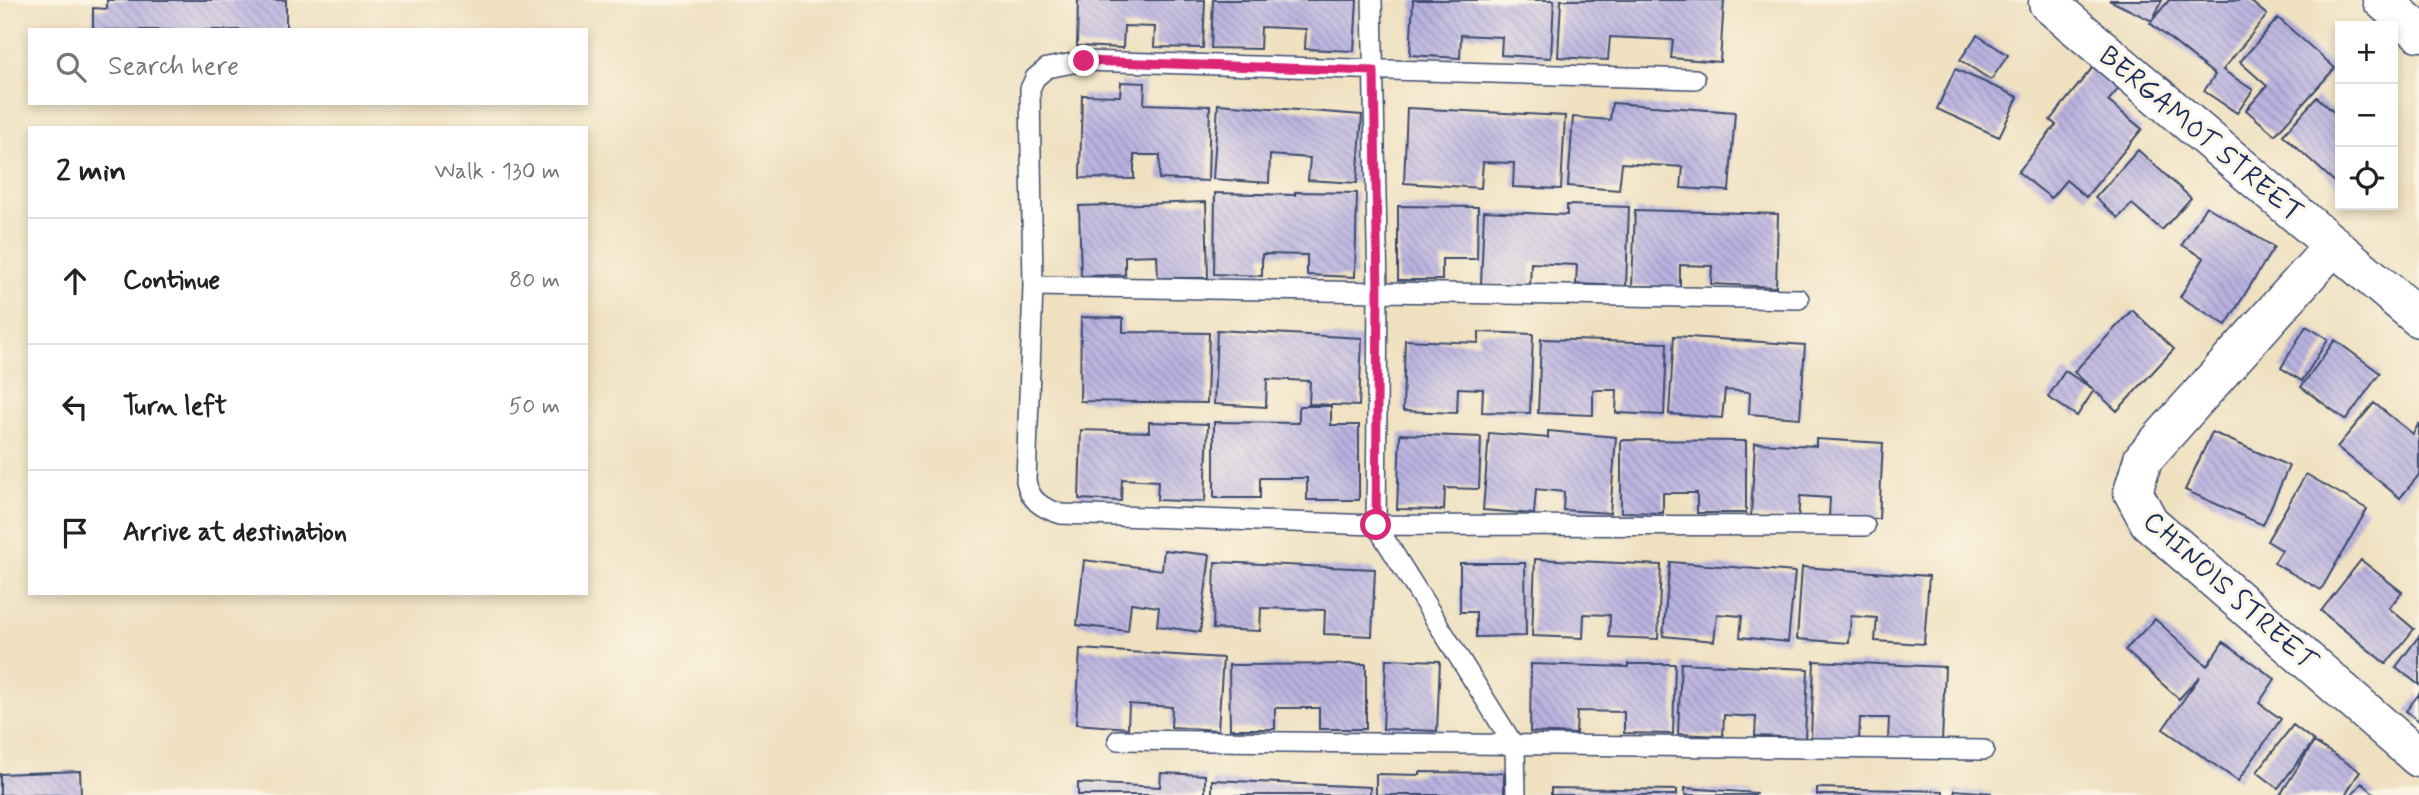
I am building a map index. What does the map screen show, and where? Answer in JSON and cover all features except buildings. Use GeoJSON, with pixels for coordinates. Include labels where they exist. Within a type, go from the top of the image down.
{"type":"FeatureCollection","features":[{"type":"Feature","properties":{"kind":"street"},"geometry":{"type":"LineString","coordinates":[[2382,0],[2419,32]]}},
{"type":"Feature","properties":{"kind":"street","name":"BERGAMOT STREET"},"geometry":{"type":"LineString","coordinates":[[2048,3],[2419,318]]}},
{"type":"Feature","properties":{"kind":"street","name":"CHINOIS STREET"},"geometry":{"type":"LineString","coordinates":[[2334,244],[2143,459],[2133,492],[2148,522],[2419,758]]}},
{"type":"Feature","properties":{"kind":"lane"},"geometry":{"type":"LineString","coordinates":[[1372,0],[1378,292],[1376,525],[1515,747],[1516,795]]}},
{"type":"Feature","properties":{"kind":"lane"},"geometry":{"type":"LineString","coordinates":[[1695,79],[1084,61],[1047,68],[1035,78],[1029,105],[1033,286],[1026,481],[1028,492],[1035,502],[1045,509],[1079,516],[1376,525],[1865,526]]}},
{"type":"Feature","properties":{"kind":"lane"},"geometry":{"type":"LineString","coordinates":[[1033,286],[1798,299]]}},
{"type":"Feature","properties":{"kind":"lane"},"geometry":{"type":"LineString","coordinates":[[1118,740],[1984,751]]}},
{"type":"Feature","properties":{"kind":"route"},"geometry":{"type":"LineString","coordinates":[[1084,61],[1374,71],[1378,292],[1376,525]]}}]}
